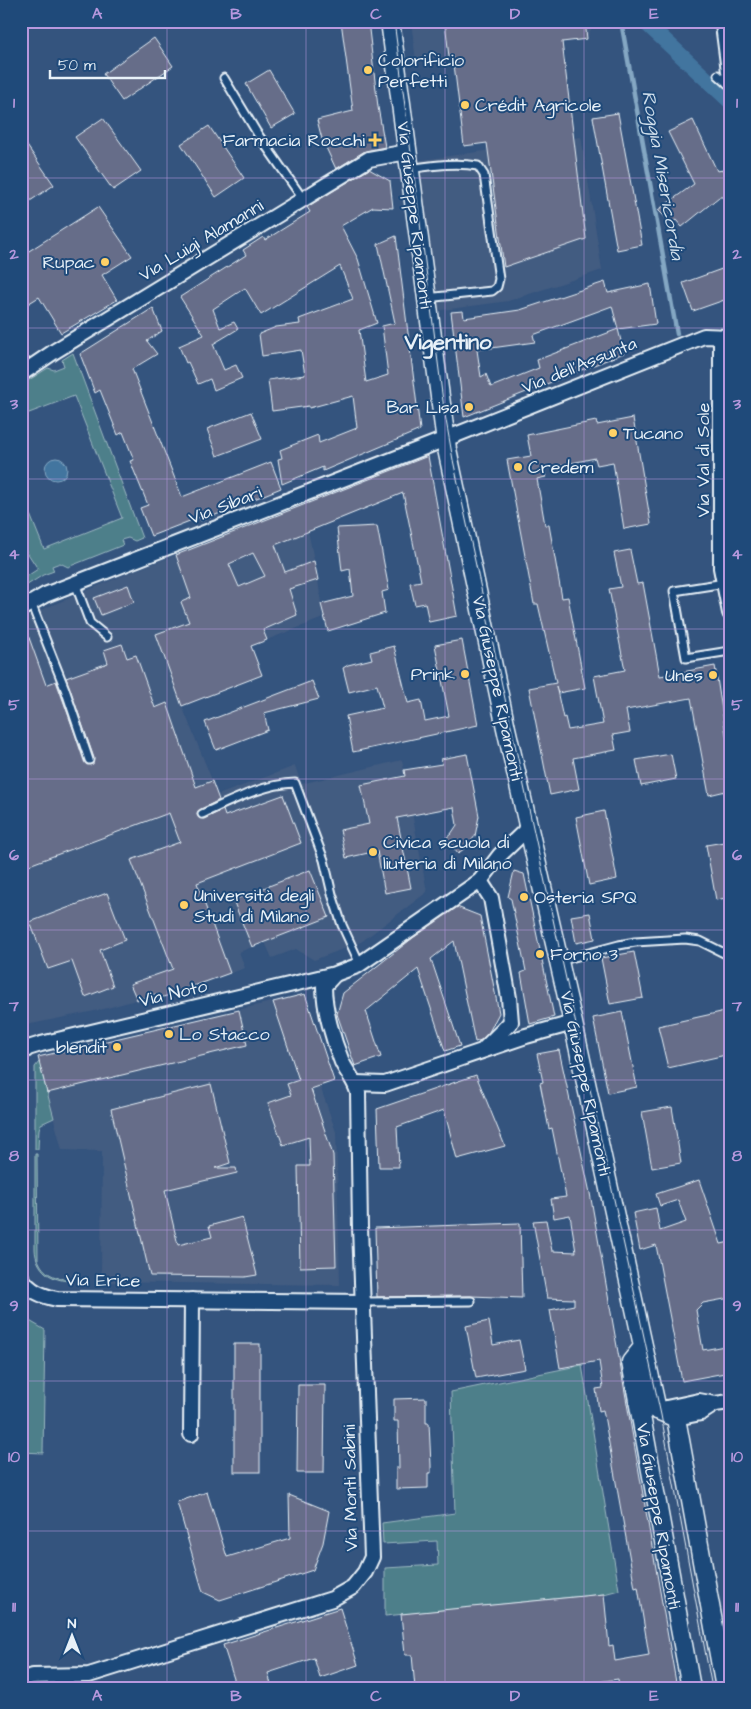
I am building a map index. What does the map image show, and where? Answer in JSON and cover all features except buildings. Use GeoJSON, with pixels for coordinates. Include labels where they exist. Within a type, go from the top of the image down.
{"type":"FeatureCollection","features":[{"type":"Feature","properties":{"kind":"street","name":"Via Giuseppe Ripamonti"},"geometry":{"type":"LineString","coordinates":[[390,21],[445,440],[657,1410],[676,1418],[725,1688]]}},
{"type":"Feature","properties":{"kind":"street","name":"Via Luigi Alamanni"},"geometry":{"type":"LineString","coordinates":[[21,374],[55,351],[369,159],[408,160]]}},
{"type":"Feature","properties":{"kind":"street","name":"Via dell'Assunta"},"geometry":{"type":"LineString","coordinates":[[445,440],[704,336],[727,334]]}},
{"type":"Feature","properties":{"kind":"street","name":"Via Val di Sole"},"geometry":{"type":"LineString","coordinates":[[727,334],[721,568],[730,614]]}},
{"type":"Feature","properties":{"kind":"street","name":"Via Sibari"},"geometry":{"type":"LineString","coordinates":[[26,606],[45,595],[445,440]]}},
{"type":"Feature","properties":{"kind":"street","name":"Via Noto"},"geometry":{"type":"LineString","coordinates":[[22,1053],[30,1047],[41,1044],[335,974],[360,964],[480,881],[500,855],[525,830],[527,822]]}},
{"type":"Feature","properties":{"kind":"street"},"geometry":{"type":"LineString","coordinates":[[480,881],[491,898],[509,998],[511,1022],[483,1051]]}},
{"type":"Feature","properties":{"kind":"street"},"geometry":{"type":"LineString","coordinates":[[335,974],[324,986],[324,1004],[342,1064],[356,1083],[385,1084],[573,1023]]}},
{"type":"Feature","properties":{"kind":"street","name":"Via Monti Sabini"},"geometry":{"type":"LineString","coordinates":[[21,1678],[89,1675],[332,1599],[353,1587],[369,1565],[372,1557],[372,1534],[358,1093],[356,1083]]}},
{"type":"Feature","properties":{"kind":"street","name":"Via Erice"},"geometry":{"type":"LineString","coordinates":[[21,1277],[27,1285],[38,1293],[57,1299],[192,1300]]}},
{"type":"Feature","properties":{"kind":"street"},"geometry":{"type":"LineString","coordinates":[[191,1434],[192,1300],[364,1302]]}},
{"type":"Feature","properties":{"kind":"street","name":"Via Giuseppe Ripamonti"},"geometry":{"type":"LineString","coordinates":[[643,1347],[632,1362],[691,1688]]}},
{"type":"Feature","properties":{"kind":"street"},"geometry":{"type":"LineString","coordinates":[[643,1425],[657,1410],[699,1401],[714,1404],[730,1402]]}},
{"type":"Feature","properties":{"kind":"street"},"geometry":{"type":"LineString","coordinates":[[639,1402],[657,1410]]}},
{"type":"Feature","properties":{"kind":"street"},"geometry":{"type":"LineString","coordinates":[[676,1418],[701,1413],[714,1404]]}},
{"type":"Feature","properties":{"kind":"lane"},"geometry":{"type":"LineString","coordinates":[[719,21],[728,84]]}},
{"type":"Feature","properties":{"kind":"lane"},"geometry":{"type":"LineString","coordinates":[[718,75],[728,84]]}},
{"type":"Feature","properties":{"kind":"lane"},"geometry":{"type":"LineString","coordinates":[[224,78],[257,133],[303,199]]}},
{"type":"Feature","properties":{"kind":"lane"},"geometry":{"type":"LineString","coordinates":[[408,160],[478,166],[484,175],[499,279],[497,286],[492,291],[426,298]]}},
{"type":"Feature","properties":{"kind":"lane"},"geometry":{"type":"LineString","coordinates":[[76,583],[90,623],[108,638]]}},
{"type":"Feature","properties":{"kind":"lane"},"geometry":{"type":"LineString","coordinates":[[725,583],[674,591],[686,658],[730,651]]}},
{"type":"Feature","properties":{"kind":"lane"},"geometry":{"type":"LineString","coordinates":[[26,606],[61,680],[89,760]]}},
{"type":"Feature","properties":{"kind":"lane"},"geometry":{"type":"LineString","coordinates":[[202,814],[278,783],[295,783],[324,860],[342,925],[360,964]]}},
{"type":"Feature","properties":{"kind":"lane"},"geometry":{"type":"LineString","coordinates":[[558,960],[619,945],[685,939],[700,941],[730,956]]}},
{"type":"Feature","properties":{"kind":"lane"},"geometry":{"type":"LineString","coordinates":[[364,1302],[471,1301]]}},
{"type":"Feature","properties":{"kind":"shaded area"},"geometry":{"type":"Polygon","coordinates":[[[411,21],[594,21],[587,39],[416,61],[411,21]]]}},
{"type":"Feature","properties":{"kind":"shaded area"},"geometry":{"type":"Polygon","coordinates":[[[581,137],[602,270],[508,301],[428,312],[408,162],[581,137]]]}},
{"type":"Feature","properties":{"kind":"shaded area"},"geometry":{"type":"Polygon","coordinates":[[[56,458],[64,461],[67,469],[64,477],[56,480],[48,477],[45,469],[48,461],[56,458]]]}},
{"type":"Feature","properties":{"kind":"shaded area"},"geometry":{"type":"Polygon","coordinates":[[[303,506],[318,580],[323,618],[251,646],[262,675],[182,706],[218,795],[295,766],[301,784],[402,760],[427,892],[361,942],[314,960],[296,949],[272,958],[265,942],[239,952],[245,968],[158,999],[156,994],[104,1009],[26,1025],[21,1013],[21,620],[134,571],[303,506]]]}},
{"type":"Feature","properties":{"kind":"shaded area"},"geometry":{"type":"Polygon","coordinates":[[[305,994],[320,1086],[336,1132],[340,1285],[101,1282],[102,1151],[62,1150],[38,1057],[305,994]]]}},
{"type":"Feature","properties":{"kind":"green space"},"geometry":{"type":"Polygon","coordinates":[[[73,353],[142,538],[135,541],[128,538],[121,540],[123,545],[68,567],[60,563],[52,566],[54,571],[43,575],[21,589],[21,580],[38,569],[21,543],[21,492],[44,549],[122,518],[74,396],[21,416],[21,385],[48,368],[54,370],[64,366],[62,360],[73,353]]]}},
{"type":"Feature","properties":{"kind":"green space"},"geometry":{"type":"Polygon","coordinates":[[[39,1062],[54,1118],[41,1124],[38,1149],[35,1149],[35,1067],[39,1062]]]}},
{"type":"Feature","properties":{"kind":"green space"},"geometry":{"type":"Polygon","coordinates":[[[35,1154],[37,1154],[38,1259],[43,1268],[51,1275],[72,1281],[51,1276],[46,1273],[38,1263],[35,1249],[35,1154]]]}},
{"type":"Feature","properties":{"kind":"green space"},"geometry":{"type":"Polygon","coordinates":[[[21,1316],[45,1330],[43,1453],[21,1452],[21,1316]]]}},
{"type":"Feature","properties":{"kind":"green space"},"geometry":{"type":"Polygon","coordinates":[[[582,1365],[619,1590],[604,1594],[385,1616],[385,1568],[438,1565],[437,1541],[383,1544],[382,1523],[455,1513],[451,1392],[582,1365]]]}},
{"type":"Feature","properties":{"kind":"waterway","name":"Roggia Misericordia"},"geometry":{"type":"LineString","coordinates":[[621,21],[677,334]]}},
{"type":"Feature","properties":{"kind":"waterway"},"geometry":{"type":"LineString","coordinates":[[644,21],[730,101]]}},
{"type":"Feature","properties":{"kind":"tram line"},"geometry":{"type":"LineString","coordinates":[[394,21],[444,409],[453,460],[661,1415],[712,1688]]}},
{"type":"Feature","properties":{"kind":"place","name":"Colorificio Perfetti"},"geometry":{"type":"Point","coordinates":[368,70]}},
{"type":"Feature","properties":{"kind":"place","name":"Crédit Agricole"},"geometry":{"type":"Point","coordinates":[465,105]}},
{"type":"Feature","properties":{"kind":"place","name":"Farmacia Rocchi"},"geometry":{"type":"Point","coordinates":[375,140]}},
{"type":"Feature","properties":{"kind":"place","name":"Rupac"},"geometry":{"type":"Point","coordinates":[105,262]}},
{"type":"Feature","properties":{"kind":"place","name":"Bar Lisa"},"geometry":{"type":"Point","coordinates":[469,407]}},
{"type":"Feature","properties":{"kind":"place","name":"Tucano"},"geometry":{"type":"Point","coordinates":[613,433]}},
{"type":"Feature","properties":{"kind":"place","name":"Credem"},"geometry":{"type":"Point","coordinates":[518,467]}},
{"type":"Feature","properties":{"kind":"place","name":"Prink"},"geometry":{"type":"Point","coordinates":[465,674]}},
{"type":"Feature","properties":{"kind":"place","name":"Unes"},"geometry":{"type":"Point","coordinates":[713,675]}},
{"type":"Feature","properties":{"kind":"place","name":"Civica scuola di liuteria di Milano"},"geometry":{"type":"Point","coordinates":[373,852]}},
{"type":"Feature","properties":{"kind":"place","name":"Osteria SPQ"},"geometry":{"type":"Point","coordinates":[524,897]}},
{"type":"Feature","properties":{"kind":"place","name":"Università degli Studi di Milano"},"geometry":{"type":"Point","coordinates":[184,905]}},
{"type":"Feature","properties":{"kind":"place","name":"Forno 3"},"geometry":{"type":"Point","coordinates":[540,954]}},
{"type":"Feature","properties":{"kind":"place","name":"Lo Stacco"},"geometry":{"type":"Point","coordinates":[169,1034]}},
{"type":"Feature","properties":{"kind":"place","name":"blendit"},"geometry":{"type":"Point","coordinates":[117,1047]}},
{"type":"Feature","properties":{"kind":"district","name":"Vigentino"},"geometry":{"type":"Point","coordinates":[448,341]}}]}
